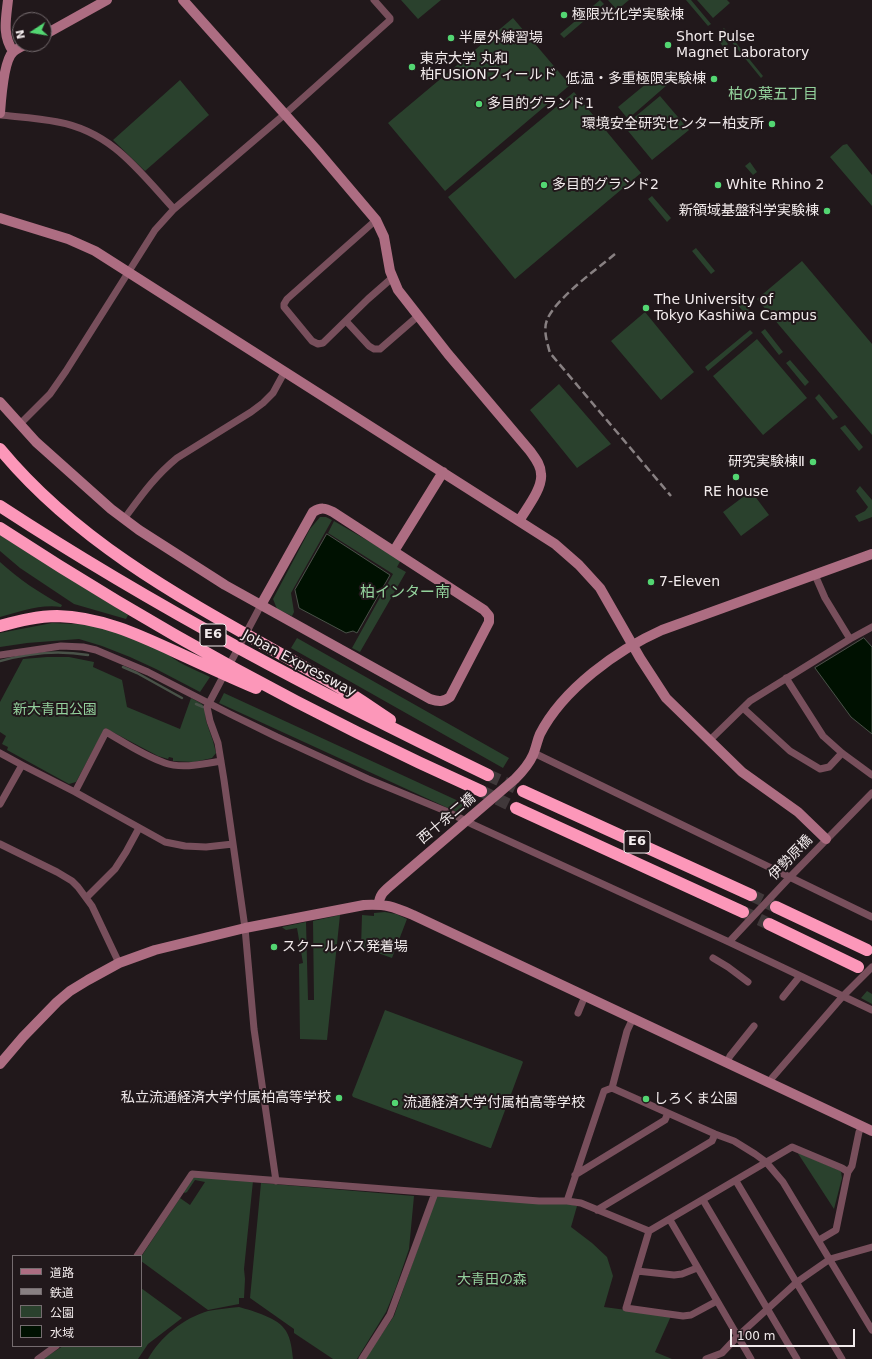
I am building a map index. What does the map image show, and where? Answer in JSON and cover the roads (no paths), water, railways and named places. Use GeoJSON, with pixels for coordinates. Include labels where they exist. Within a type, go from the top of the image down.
{"type":"FeatureCollection","features":[{"type":"Feature","properties":{"kind":"highway"},"geometry":{"type":"LineString","coordinates":[[0,449],[25,477],[60,511],[87,534],[131,566],[204,610],[341,688],[434,749]]}},
{"type":"Feature","properties":{"kind":"highway","name":"Joban Expressway"},"geometry":{"type":"LineString","coordinates":[[0,506],[169,610],[337,701],[488,775]]}},
{"type":"Feature","properties":{"kind":"highway","name":"E6"},"geometry":{"type":"LineString","coordinates":[[0,528],[59,566],[235,669],[354,731],[481,791]]}},
{"type":"Feature","properties":{"kind":"highway"},"geometry":{"type":"LineString","coordinates":[[0,626],[33,618],[57,616],[102,622],[129,631],[229,677],[354,731]]}},
{"type":"Feature","properties":{"kind":"highway","name":"E6"},"geometry":{"type":"LineString","coordinates":[[523,791],[751,895]]}},
{"type":"Feature","properties":{"kind":"highway","name":"E6"},"geometry":{"type":"LineString","coordinates":[[516,808],[743,912]]}},
{"type":"Feature","properties":{"kind":"highway"},"geometry":{"type":"LineString","coordinates":[[776,907],[867,950]]}},
{"type":"Feature","properties":{"kind":"highway"},"geometry":{"type":"LineString","coordinates":[[769,924],[858,967]]}},
{"type":"Feature","properties":{"kind":"street"},"geometry":{"type":"LineString","coordinates":[[8,0],[5,29],[12,49]]}},
{"type":"Feature","properties":{"kind":"street"},"geometry":{"type":"LineString","coordinates":[[52,31],[107,0]]}},
{"type":"Feature","properties":{"kind":"street"},"geometry":{"type":"LineString","coordinates":[[183,0],[285,114],[376,220],[384,237],[392,278],[398,290],[448,354],[539,464],[542,474],[540,483],[536,494],[519,521]]}},
{"type":"Feature","properties":{"kind":"street"},"geometry":{"type":"LineString","coordinates":[[20,424],[50,394],[156,230],[174,209],[285,114],[390,20],[390,18],[374,0]]}},
{"type":"Feature","properties":{"kind":"street"},"geometry":{"type":"LineString","coordinates":[[12,52],[8,58],[0,114],[57,122],[86,130],[97,135],[124,154],[174,209]]}},
{"type":"Feature","properties":{"kind":"street"},"geometry":{"type":"LineString","coordinates":[[0,218],[68,239],[95,250],[555,544],[590,576],[608,599],[632,645],[658,688],[666,698],[742,772],[798,812],[826,839]]}},
{"type":"Feature","properties":{"kind":"street"},"geometry":{"type":"LineString","coordinates":[[376,220],[287,299],[284,304],[286,310],[312,341],[318,344],[323,343],[392,278]]}},
{"type":"Feature","properties":{"kind":"street"},"geometry":{"type":"LineString","coordinates":[[346,321],[369,346],[374,349],[380,349],[418,316]]}},
{"type":"Feature","properties":{"kind":"street"},"geometry":{"type":"LineString","coordinates":[[124,518],[157,476],[177,458],[263,403],[273,393],[285,372]]}},
{"type":"Feature","properties":{"kind":"street"},"geometry":{"type":"LineString","coordinates":[[0,402],[36,442],[82,483],[124,518],[161,544],[225,585],[261,605],[430,699],[444,701],[450,696],[489,622],[489,616],[484,610],[333,512],[324,508],[319,508],[313,512],[261,605],[208,703],[208,714],[216,735],[221,760],[245,928],[254,1029],[276,1181]]}},
{"type":"Feature","properties":{"kind":"street"},"geometry":{"type":"LineString","coordinates":[[394,551],[443,472]]}},
{"type":"Feature","properties":{"kind":"street","name":"西十余二橋"},"geometry":{"type":"LineString","coordinates":[[379,904],[379,898],[382,893],[515,779],[528,764],[534,753],[540,734],[562,703],[575,688],[596,670],[632,645],[662,630],[872,554]]}},
{"type":"Feature","properties":{"kind":"street"},"geometry":{"type":"LineString","coordinates":[[815,575],[825,598],[850,639]]}},
{"type":"Feature","properties":{"kind":"street"},"geometry":{"type":"LineString","coordinates":[[709,741],[750,701],[872,627]]}},
{"type":"Feature","properties":{"kind":"street"},"geometry":{"type":"LineString","coordinates":[[0,655],[49,647],[83,647],[110,656],[148,672],[277,737],[368,779],[448,812],[872,1010]]}},
{"type":"Feature","properties":{"kind":"street"},"geometry":{"type":"LineString","coordinates":[[786,678],[823,736],[842,753],[872,775]]}},
{"type":"Feature","properties":{"kind":"street"},"geometry":{"type":"LineString","coordinates":[[743,708],[790,751],[820,769],[829,767],[842,753]]}},
{"type":"Feature","properties":{"kind":"street"},"geometry":{"type":"LineString","coordinates":[[75,792],[106,732],[165,764],[191,765],[221,760]]}},
{"type":"Feature","properties":{"kind":"street"},"geometry":{"type":"LineString","coordinates":[[0,753],[75,792],[165,842],[185,846],[206,847],[233,844]]}},
{"type":"Feature","properties":{"kind":"street"},"geometry":{"type":"LineString","coordinates":[[534,753],[872,917]]}},
{"type":"Feature","properties":{"kind":"street"},"geometry":{"type":"LineString","coordinates":[[0,804],[22,765]]}},
{"type":"Feature","properties":{"kind":"street","name":"伊勢原橋"},"geometry":{"type":"LineString","coordinates":[[729,942],[826,839],[872,793]]}},
{"type":"Feature","properties":{"kind":"street"},"geometry":{"type":"LineString","coordinates":[[87,898],[115,869],[139,828]]}},
{"type":"Feature","properties":{"kind":"street"},"geometry":{"type":"LineString","coordinates":[[0,844],[64,876],[78,887],[87,898],[99,919],[119,963]]}},
{"type":"Feature","properties":{"kind":"street"},"geometry":{"type":"LineString","coordinates":[[0,1064],[23,1037],[57,1002],[70,991],[119,963],[155,950],[245,928],[379,904],[392,906],[413,915],[872,1131]]}},
{"type":"Feature","properties":{"kind":"street"},"geometry":{"type":"LineString","coordinates":[[713,958],[748,982]]}},
{"type":"Feature","properties":{"kind":"street"},"geometry":{"type":"LineString","coordinates":[[770,1082],[843,996],[872,967]]}},
{"type":"Feature","properties":{"kind":"street"},"geometry":{"type":"LineString","coordinates":[[783,997],[800,976]]}},
{"type":"Feature","properties":{"kind":"street"},"geometry":{"type":"LineString","coordinates":[[578,1013],[585,996]]}},
{"type":"Feature","properties":{"kind":"street"},"geometry":{"type":"LineString","coordinates":[[612,1088],[632,1018]]}},
{"type":"Feature","properties":{"kind":"street"},"geometry":{"type":"LineString","coordinates":[[727,1062],[730,1056],[754,1026]]}},
{"type":"Feature","properties":{"kind":"street"},"geometry":{"type":"LineString","coordinates":[[567,1201],[604,1091],[612,1088],[734,1141],[766,1162],[783,1182],[872,1330]]}},
{"type":"Feature","properties":{"kind":"street"},"geometry":{"type":"LineString","coordinates":[[575,1175],[665,1120],[668,1113]]}},
{"type":"Feature","properties":{"kind":"street"},"geometry":{"type":"LineString","coordinates":[[819,1240],[836,1230],[848,1172],[852,1166],[859,1132],[862,1126]]}},
{"type":"Feature","properties":{"kind":"street"},"geometry":{"type":"LineString","coordinates":[[597,1210],[712,1141],[715,1134]]}},
{"type":"Feature","properties":{"kind":"street"},"geometry":{"type":"LineString","coordinates":[[717,1301],[692,1315],[683,1316],[626,1308],[649,1231],[792,1147],[842,1168],[848,1172]]}},
{"type":"Feature","properties":{"kind":"street"},"geometry":{"type":"LineString","coordinates":[[138,1255],[192,1174],[539,1201],[567,1201],[581,1203],[649,1231]]}},
{"type":"Feature","properties":{"kind":"street"},"geometry":{"type":"LineString","coordinates":[[736,1181],[842,1359]]}},
{"type":"Feature","properties":{"kind":"street"},"geometry":{"type":"LineString","coordinates":[[362,1359],[390,1315],[435,1193]]}},
{"type":"Feature","properties":{"kind":"street"},"geometry":{"type":"LineString","coordinates":[[703,1200],[796,1359]]}},
{"type":"Feature","properties":{"kind":"street"},"geometry":{"type":"LineString","coordinates":[[670,1220],[751,1359]]}},
{"type":"Feature","properties":{"kind":"street"},"geometry":{"type":"LineString","coordinates":[[706,1359],[722,1353],[738,1336],[797,1282],[830,1259],[872,1247]]}},
{"type":"Feature","properties":{"kind":"street"},"geometry":{"type":"LineString","coordinates":[[637,1271],[674,1275],[682,1274],[697,1268]]}},
{"type":"Feature","properties":{"kind":"street"},"geometry":{"type":"LineString","coordinates":[[38,1359],[55,1347]]}},
{"type":"Feature","properties":{"kind":"water"},"geometry":{"type":"Polygon","coordinates":[[[327,534],[390,575],[357,633],[353,631],[346,633],[299,608],[295,590],[327,534]]]}},
{"type":"Feature","properties":{"kind":"water"},"geometry":{"type":"Polygon","coordinates":[[[864,638],[872,647],[872,734],[851,717],[815,668],[864,638]]]}},
{"type":"Feature","properties":{"kind":"waterway"},"geometry":{"type":"LineString","coordinates":[[0,661],[44,653],[77,653],[88,655]]}},
{"type":"Feature","properties":{"kind":"waterway"},"geometry":{"type":"LineString","coordinates":[[123,667],[137,673],[182,698]]}},
{"type":"Feature","properties":{"kind":"waterway"},"geometry":{"type":"LineString","coordinates":[[196,704],[203,707]]}},
{"type":"Feature","properties":{"kind":"tunnel"},"geometry":{"type":"LineString","coordinates":[[488,775],[523,791]]}},
{"type":"Feature","properties":{"kind":"tunnel"},"geometry":{"type":"LineString","coordinates":[[481,791],[516,808]]}},
{"type":"Feature","properties":{"kind":"tunnel"},"geometry":{"type":"LineString","coordinates":[[751,895],[776,907]]}},
{"type":"Feature","properties":{"kind":"tunnel"},"geometry":{"type":"LineString","coordinates":[[743,912],[769,924]]}},
{"type":"Feature","properties":{"kind":"railway"},"geometry":{"type":"LineString","coordinates":[[615,254],[577,285],[558,303],[547,320],[545,332],[550,353],[671,496]]}},
{"type":"Feature","properties":{"kind":"place","name":"極限光化学実験棟"},"geometry":{"type":"Point","coordinates":[564,15]}},
{"type":"Feature","properties":{"kind":"place","name":"半屋外練習場"},"geometry":{"type":"Point","coordinates":[451,38]}},
{"type":"Feature","properties":{"kind":"place","name":"Short Pulse Magnet Laboratory"},"geometry":{"type":"Point","coordinates":[668,45]}},
{"type":"Feature","properties":{"kind":"place","name":"東京大学 丸和 柏FUSIONフィールド"},"geometry":{"type":"Point","coordinates":[412,67]}},
{"type":"Feature","properties":{"kind":"place","name":"低温・多重極限実験棟"},"geometry":{"type":"Point","coordinates":[714,79]}},
{"type":"Feature","properties":{"kind":"place","name":"多目的グランド1"},"geometry":{"type":"Point","coordinates":[479,104]}},
{"type":"Feature","properties":{"kind":"place","name":"環境安全研究センター柏支所"},"geometry":{"type":"Point","coordinates":[772,124]}},
{"type":"Feature","properties":{"kind":"place","name":"多目的グランド2"},"geometry":{"type":"Point","coordinates":[544,185]}},
{"type":"Feature","properties":{"kind":"place","name":"White Rhino 2"},"geometry":{"type":"Point","coordinates":[718,185]}},
{"type":"Feature","properties":{"kind":"place","name":"新領域基盤科学実験棟"},"geometry":{"type":"Point","coordinates":[827,211]}},
{"type":"Feature","properties":{"kind":"place","name":"The University of Tokyo Kashiwa Campus"},"geometry":{"type":"Point","coordinates":[646,308]}},
{"type":"Feature","properties":{"kind":"place","name":"研究実験棟Ⅱ"},"geometry":{"type":"Point","coordinates":[813,462]}},
{"type":"Feature","properties":{"kind":"place","name":"RE house"},"geometry":{"type":"Point","coordinates":[736,477]}},
{"type":"Feature","properties":{"kind":"place","name":"7-Eleven"},"geometry":{"type":"Point","coordinates":[651,582]}},
{"type":"Feature","properties":{"kind":"place","name":"スクールバス発着場"},"geometry":{"type":"Point","coordinates":[274,947]}},
{"type":"Feature","properties":{"kind":"place","name":"私立流通経済大学付属柏高等学校"},"geometry":{"type":"Point","coordinates":[339,1098]}},
{"type":"Feature","properties":{"kind":"place","name":"しろくま公園"},"geometry":{"type":"Point","coordinates":[646,1099]}},
{"type":"Feature","properties":{"kind":"place","name":"流通経済大学付属柏高等学校"},"geometry":{"type":"Point","coordinates":[395,1103]}},
{"type":"Feature","properties":{"kind":"district","name":"柏の葉五丁目"},"geometry":{"type":"Point","coordinates":[773,95]}},
{"type":"Feature","properties":{"kind":"district","name":"柏インター南"},"geometry":{"type":"Point","coordinates":[405,593]}},
{"type":"Feature","properties":{"kind":"park label","name":"新大青田公園"},"geometry":{"type":"Point","coordinates":[55,710]}},
{"type":"Feature","properties":{"kind":"park label","name":"大青田の森"},"geometry":{"type":"Point","coordinates":[492,1280]}}]}
